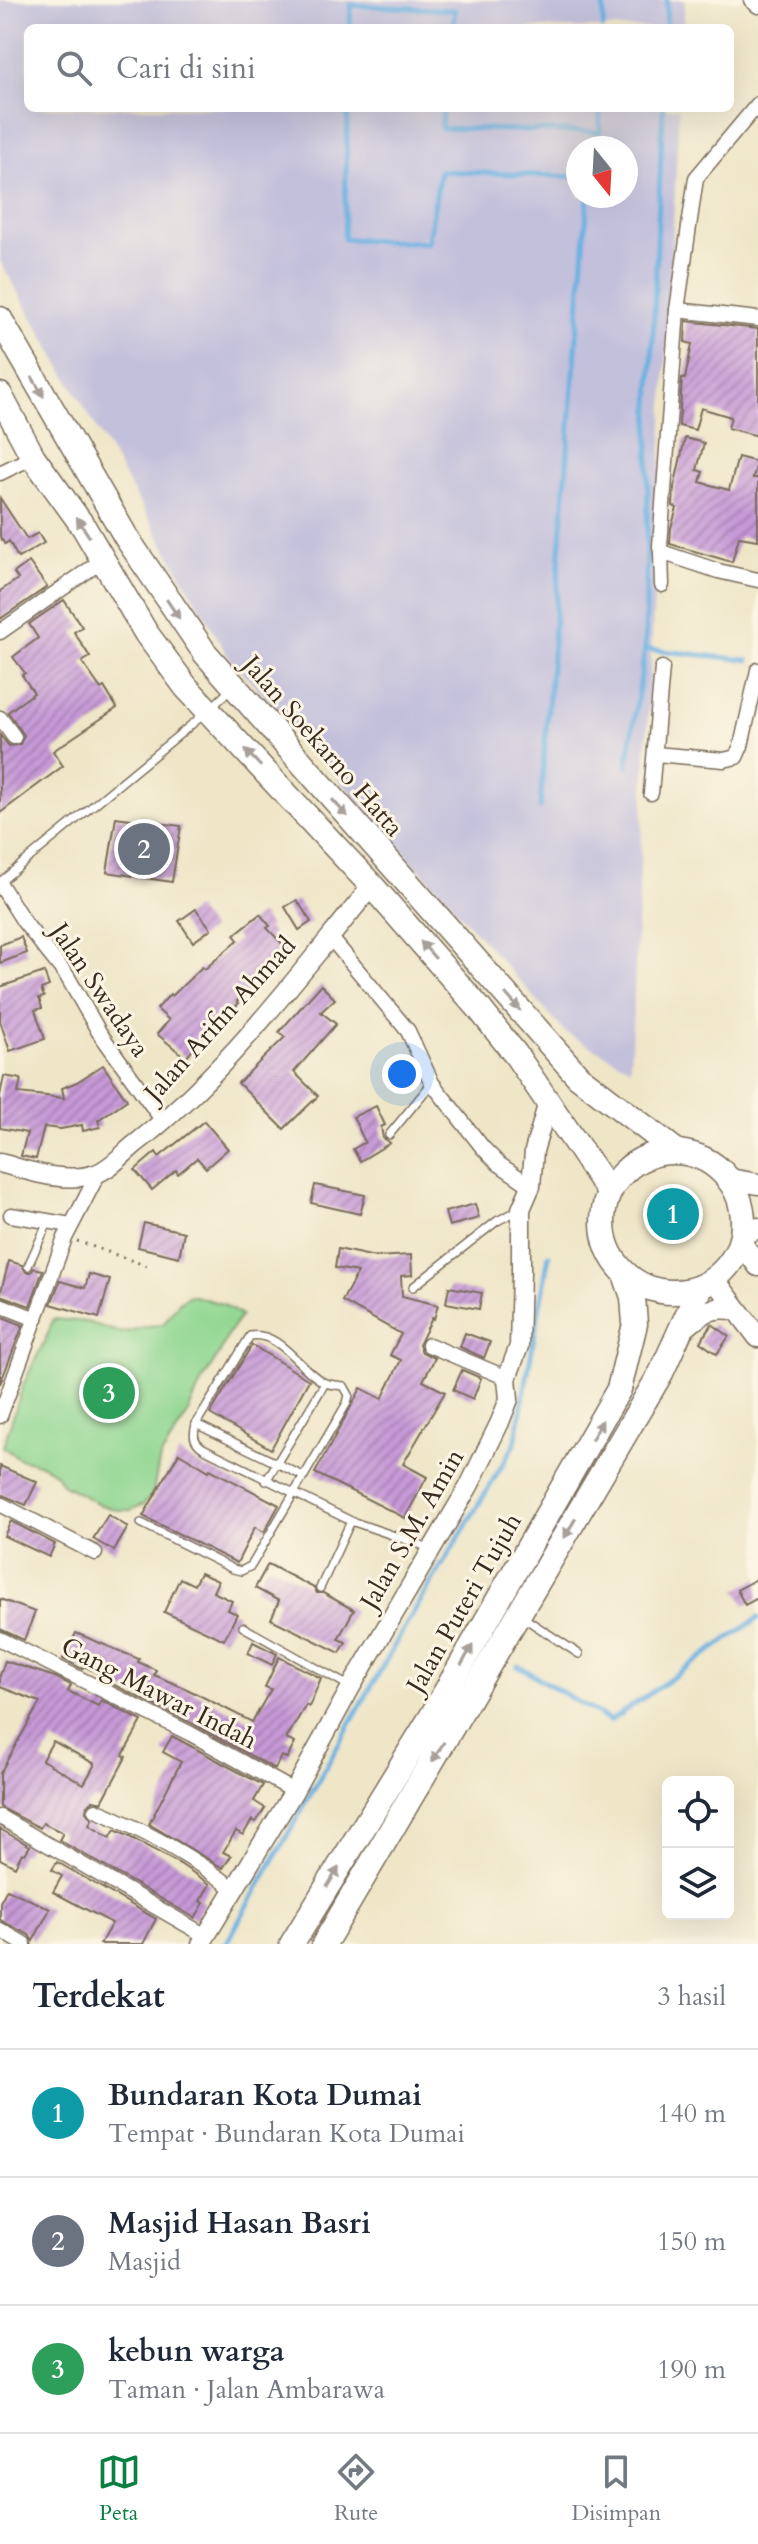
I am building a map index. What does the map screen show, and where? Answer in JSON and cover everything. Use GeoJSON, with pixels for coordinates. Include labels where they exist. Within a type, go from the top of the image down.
{"type":"FeatureCollection","features":[{"type":"Feature","properties":{"kind":"highway","name":"Jalan Soekarno Hatta"},"geometry":{"type":"LineString","coordinates":[[0,319],[126,537],[175,611],[233,687],[578,1076],[676,1151]]}},
{"type":"Feature","properties":{"kind":"highway"},"geometry":{"type":"LineString","coordinates":[[1,399],[33,457],[83,526],[146,633],[186,687],[372,886],[478,1007],[516,1055],[609,1192]]}},
{"type":"Feature","properties":{"kind":"highway"},"geometry":{"type":"LineString","coordinates":[[676,1151],[697,1155],[715,1165],[730,1179],[739,1196],[747,1235],[731,1263],[707,1283],[680,1292],[660,1292],[641,1286],[625,1274],[611,1257],[603,1236],[602,1213],[609,1192],[620,1174],[636,1161],[656,1153],[676,1151]]}},
{"type":"Feature","properties":{"kind":"highway","name":"Jalan Puteri Tujuh"},"geometry":{"type":"LineString","coordinates":[[292,1944],[433,1714],[619,1389],[635,1324],[633,1297],[625,1274]]}},
{"type":"Feature","properties":{"kind":"highway","name":"Jalan Puteri Tujuh"},"geometry":{"type":"LineString","coordinates":[[324,1944],[661,1373],[707,1283]]}},
{"type":"Feature","properties":{"kind":"main road"},"geometry":{"type":"LineString","coordinates":[[730,1179],[758,1184]]}},
{"type":"Feature","properties":{"kind":"main road"},"geometry":{"type":"LineString","coordinates":[[747,1235],[758,1266]]}},
{"type":"Feature","properties":{"kind":"main road"},"geometry":{"type":"LineString","coordinates":[[707,1283],[737,1310],[758,1337]]}},
{"type":"Feature","properties":{"kind":"main road"},"geometry":{"type":"LineString","coordinates":[[681,1331],[705,1312],[724,1308],[737,1310]]}},
{"type":"Feature","properties":{"kind":"street"},"geometry":{"type":"LineString","coordinates":[[751,0],[758,6]]}},
{"type":"Feature","properties":{"kind":"street"},"geometry":{"type":"LineString","coordinates":[[662,585],[661,552],[677,310],[696,178],[758,104]]}},
{"type":"Feature","properties":{"kind":"street"},"geometry":{"type":"LineString","coordinates":[[677,310],[758,319]]}},
{"type":"Feature","properties":{"kind":"street"},"geometry":{"type":"LineString","coordinates":[[0,473],[33,457]]}},
{"type":"Feature","properties":{"kind":"street"},"geometry":{"type":"LineString","coordinates":[[661,552],[718,571],[758,580]]}},
{"type":"Feature","properties":{"kind":"street"},"geometry":{"type":"LineString","coordinates":[[0,632],[103,560]]}},
{"type":"Feature","properties":{"kind":"street"},"geometry":{"type":"LineString","coordinates":[[651,793],[662,668]]}},
{"type":"Feature","properties":{"kind":"street"},"geometry":{"type":"LineString","coordinates":[[655,754],[724,760],[736,757],[758,670]]}},
{"type":"Feature","properties":{"kind":"street"},"geometry":{"type":"LineString","coordinates":[[0,718],[14,737]]}},
{"type":"Feature","properties":{"kind":"street","name":"Jalan Swadaya"},"geometry":{"type":"LineString","coordinates":[[0,883],[24,922],[67,976],[99,1032],[163,1121]]}},
{"type":"Feature","properties":{"kind":"street","name":"Jalan Arifin Ahmad"},"geometry":{"type":"LineString","coordinates":[[98,1174],[163,1121],[236,1049],[372,886]]}},
{"type":"Feature","properties":{"kind":"street"},"geometry":{"type":"LineString","coordinates":[[330,937],[408,1031],[432,1083],[483,1148],[499,1164],[531,1186]]}},
{"type":"Feature","properties":{"kind":"street","name":"Jalan S.M. Amin"},"geometry":{"type":"LineString","coordinates":[[204,1940],[294,1791],[469,1486],[500,1422],[509,1399],[507,1378],[519,1346],[521,1209],[531,1186],[534,1151],[548,1102]]}},
{"type":"Feature","properties":{"kind":"street"},"geometry":{"type":"LineString","coordinates":[[0,1163],[44,1175],[73,1178],[98,1174]]}},
{"type":"Feature","properties":{"kind":"street"},"geometry":{"type":"LineString","coordinates":[[0,1416],[68,1232],[98,1174]]}},
{"type":"Feature","properties":{"kind":"street"},"geometry":{"type":"LineString","coordinates":[[11,1215],[48,1222],[68,1232]]}},
{"type":"Feature","properties":{"kind":"street"},"geometry":{"type":"LineString","coordinates":[[0,1305],[36,1319]]}},
{"type":"Feature","properties":{"kind":"street"},"geometry":{"type":"LineString","coordinates":[[429,1345],[507,1378]]}},
{"type":"Feature","properties":{"kind":"street"},"geometry":{"type":"LineString","coordinates":[[0,1504],[95,1553]]}},
{"type":"Feature","properties":{"kind":"street","name":"Gang Mawar Indah"},"geometry":{"type":"LineString","coordinates":[[0,1639],[191,1734],[294,1791]]}},
{"type":"Feature","properties":{"kind":"street"},"geometry":{"type":"LineString","coordinates":[[96,1810],[153,1836],[234,1889]]}},
{"type":"Feature","properties":{"kind":"street"},"geometry":{"type":"LineString","coordinates":[[0,1817],[204,1940]]}},
{"type":"Feature","properties":{"kind":"street"},"geometry":{"type":"LineString","coordinates":[[0,1930],[24,1944]]}},
{"type":"Feature","properties":{"kind":"lane"},"geometry":{"type":"LineString","coordinates":[[0,883],[233,687]]}},
{"type":"Feature","properties":{"kind":"lane"},"geometry":{"type":"LineString","coordinates":[[389,1135],[432,1083]]}},
{"type":"Feature","properties":{"kind":"lane"},"geometry":{"type":"LineString","coordinates":[[413,1287],[497,1221],[521,1209]]}},
{"type":"Feature","properties":{"kind":"lane"},"geometry":{"type":"LineString","coordinates":[[28,1266],[48,1222]]}},
{"type":"Feature","properties":{"kind":"lane"},"geometry":{"type":"LineString","coordinates":[[141,1523],[233,1569],[241,1571],[251,1566],[294,1493],[303,1476],[347,1403],[349,1395],[344,1386],[325,1383],[275,1342],[257,1335],[250,1336],[196,1424],[193,1434],[198,1445],[266,1481],[294,1493],[351,1521],[433,1549]]}},
{"type":"Feature","properties":{"kind":"lane"},"geometry":{"type":"LineString","coordinates":[[266,1481],[325,1383]]}},
{"type":"Feature","properties":{"kind":"lane"},"geometry":{"type":"LineString","coordinates":[[196,1424],[303,1476]]}},
{"type":"Feature","properties":{"kind":"lane"},"geometry":{"type":"LineString","coordinates":[[320,1588],[351,1521]]}},
{"type":"Feature","properties":{"kind":"lane"},"geometry":{"type":"LineString","coordinates":[[519,1614],[579,1654]]}},
{"type":"Feature","properties":{"kind":"lane"},"geometry":{"type":"LineString","coordinates":[[243,1627],[351,1687]]}},
{"type":"Feature","properties":{"kind":"path"},"geometry":{"type":"LineString","coordinates":[[68,1232],[150,1267]]}},
{"type":"Feature","properties":{"kind":"shaded area"},"geometry":{"type":"Polygon","coordinates":[[[0,0],[685,0],[683,24],[24,24],[24,112],[679,112],[630,1068],[566,1033],[228,656],[0,261],[0,0]]]}},
{"type":"Feature","properties":{"kind":"green space"},"geometry":{"type":"Polygon","coordinates":[[[190,1295],[223,1304],[241,1316],[160,1458],[152,1495],[144,1504],[131,1510],[101,1505],[62,1484],[56,1474],[43,1465],[20,1459],[3,1447],[24,1383],[53,1319],[87,1322],[121,1333],[163,1324],[179,1302],[190,1295]]]}},
{"type":"Feature","properties":{"kind":"building"},"geometry":{"type":"Polygon","coordinates":[[[686,321],[758,329],[758,436],[728,428],[731,417],[701,408],[695,430],[679,426],[682,378],[685,379],[692,344],[685,342],[686,321]]]}},
{"type":"Feature","properties":{"kind":"building"},"geometry":{"type":"Polygon","coordinates":[[[685,438],[704,443],[697,470],[703,472],[700,482],[729,490],[738,457],[757,462],[753,478],[758,478],[758,540],[739,537],[732,562],[670,544],[677,508],[673,506],[674,488],[685,438]]]}},
{"type":"Feature","properties":{"kind":"building"},"geometry":{"type":"Polygon","coordinates":[[[0,498],[27,539],[38,533],[44,543],[18,558],[9,541],[5,544],[0,537],[0,498]]]}},
{"type":"Feature","properties":{"kind":"building"},"geometry":{"type":"Polygon","coordinates":[[[29,562],[47,587],[0,619],[0,591],[18,579],[14,573],[29,562]]]}},
{"type":"Feature","properties":{"kind":"building"},"geometry":{"type":"Polygon","coordinates":[[[64,600],[82,627],[74,632],[90,657],[82,662],[117,708],[53,751],[63,766],[0,813],[0,735],[9,746],[20,744],[24,735],[8,712],[34,693],[13,657],[38,638],[29,624],[64,600]]]}},
{"type":"Feature","properties":{"kind":"building"},"geometry":{"type":"Polygon","coordinates":[[[116,817],[181,826],[172,882],[107,872],[116,817]]]}},
{"type":"Feature","properties":{"kind":"building"},"geometry":{"type":"Polygon","coordinates":[[[297,900],[311,922],[299,930],[285,907],[297,900]]]}},
{"type":"Feature","properties":{"kind":"building"},"geometry":{"type":"Polygon","coordinates":[[[196,909],[211,929],[193,942],[179,921],[196,909]]]}},
{"type":"Feature","properties":{"kind":"building"},"geometry":{"type":"Polygon","coordinates":[[[260,914],[270,926],[267,928],[288,950],[259,977],[261,979],[228,1014],[225,1010],[207,1028],[209,1030],[186,1058],[157,1034],[169,1020],[157,1009],[170,994],[172,996],[202,967],[205,969],[238,940],[234,935],[260,914]]]}},
{"type":"Feature","properties":{"kind":"building"},"geometry":{"type":"Polygon","coordinates":[[[21,937],[27,953],[0,963],[0,945],[21,937]]]}},
{"type":"Feature","properties":{"kind":"building"},"geometry":{"type":"Polygon","coordinates":[[[44,972],[49,986],[41,989],[44,997],[39,998],[42,1008],[35,1010],[45,1039],[10,1051],[0,1021],[0,987],[44,972]]]}},
{"type":"Feature","properties":{"kind":"building"},"geometry":{"type":"Polygon","coordinates":[[[321,985],[335,999],[321,1012],[336,1024],[294,1072],[318,1096],[284,1129],[238,1083],[285,1037],[279,1032],[321,985]]]}},
{"type":"Feature","properties":{"kind":"building"},"geometry":{"type":"Polygon","coordinates":[[[103,1065],[127,1100],[98,1120],[100,1127],[83,1131],[82,1125],[61,1129],[44,1127],[36,1159],[21,1156],[27,1133],[0,1128],[0,1096],[4,1076],[21,1079],[18,1093],[64,1098],[62,1088],[103,1065]]]}},
{"type":"Feature","properties":{"kind":"building"},"geometry":{"type":"Polygon","coordinates":[[[376,1106],[385,1125],[381,1127],[383,1138],[390,1143],[360,1161],[353,1149],[365,1142],[353,1117],[376,1106]]]}},
{"type":"Feature","properties":{"kind":"building"},"geometry":{"type":"Polygon","coordinates":[[[204,1121],[228,1149],[206,1168],[197,1158],[152,1190],[135,1170],[156,1152],[159,1157],[204,1121]]]}},
{"type":"Feature","properties":{"kind":"building"},"geometry":{"type":"Polygon","coordinates":[[[315,1185],[365,1195],[360,1214],[311,1203],[315,1185]]]}},
{"type":"Feature","properties":{"kind":"building"},"geometry":{"type":"Polygon","coordinates":[[[475,1204],[479,1218],[449,1226],[445,1212],[475,1204]]]}},
{"type":"Feature","properties":{"kind":"building"},"geometry":{"type":"Polygon","coordinates":[[[144,1223],[184,1232],[179,1257],[138,1247],[144,1223]]]}},
{"type":"Feature","properties":{"kind":"building"},"geometry":{"type":"Polygon","coordinates":[[[338,1249],[375,1257],[411,1255],[412,1275],[401,1276],[402,1296],[438,1305],[419,1345],[422,1352],[435,1358],[423,1381],[445,1392],[403,1464],[427,1477],[405,1518],[315,1473],[361,1388],[382,1399],[401,1360],[390,1355],[401,1334],[342,1301],[358,1272],[335,1268],[338,1249]]]}},
{"type":"Feature","properties":{"kind":"building"},"geometry":{"type":"Polygon","coordinates":[[[9,1261],[22,1265],[26,1272],[34,1268],[43,1270],[30,1306],[0,1295],[9,1261]]]}},
{"type":"Feature","properties":{"kind":"building"},"geometry":{"type":"Polygon","coordinates":[[[89,1274],[110,1280],[99,1318],[51,1304],[60,1281],[85,1288],[89,1274]]]}},
{"type":"Feature","properties":{"kind":"building"},"geometry":{"type":"Polygon","coordinates":[[[449,1287],[482,1293],[479,1309],[446,1303],[449,1287]]]}},
{"type":"Feature","properties":{"kind":"building"},"geometry":{"type":"Polygon","coordinates":[[[0,1316],[23,1325],[0,1384],[0,1316]]]}},
{"type":"Feature","properties":{"kind":"building"},"geometry":{"type":"Polygon","coordinates":[[[712,1324],[729,1336],[717,1354],[700,1342],[712,1324]]]}},
{"type":"Feature","properties":{"kind":"building"},"geometry":{"type":"Polygon","coordinates":[[[465,1333],[490,1342],[484,1358],[460,1347],[465,1333]]]}},
{"type":"Feature","properties":{"kind":"building"},"geometry":{"type":"Polygon","coordinates":[[[252,1345],[309,1380],[271,1449],[210,1414],[252,1345]]]}},
{"type":"Feature","properties":{"kind":"building"},"geometry":{"type":"Polygon","coordinates":[[[462,1370],[481,1378],[473,1399],[453,1390],[462,1370]]]}},
{"type":"Feature","properties":{"kind":"building"},"geometry":{"type":"Polygon","coordinates":[[[179,1453],[279,1505],[264,1532],[255,1527],[237,1563],[143,1516],[179,1453]]]}},
{"type":"Feature","properties":{"kind":"building"},"geometry":{"type":"Polygon","coordinates":[[[0,1466],[37,1482],[26,1505],[0,1494],[0,1466]]]}},
{"type":"Feature","properties":{"kind":"building"},"geometry":{"type":"Polygon","coordinates":[[[108,1515],[128,1527],[114,1551],[93,1539],[108,1515]]]}},
{"type":"Feature","properties":{"kind":"building"},"geometry":{"type":"Polygon","coordinates":[[[11,1521],[55,1544],[49,1557],[4,1536],[11,1521]]]}},
{"type":"Feature","properties":{"kind":"building"},"geometry":{"type":"Polygon","coordinates":[[[268,1564],[314,1588],[317,1593],[323,1593],[354,1610],[338,1639],[346,1642],[340,1653],[271,1619],[279,1601],[255,1588],[268,1564]]]}},
{"type":"Feature","properties":{"kind":"building"},"geometry":{"type":"Polygon","coordinates":[[[200,1573],[218,1581],[213,1592],[232,1601],[228,1610],[237,1614],[224,1640],[164,1612],[180,1578],[194,1585],[200,1573]]]}},
{"type":"Feature","properties":{"kind":"building"},"geometry":{"type":"Polygon","coordinates":[[[758,1578],[758,1598],[745,1605],[737,1590],[758,1578]]]}},
{"type":"Feature","properties":{"kind":"building"},"geometry":{"type":"Polygon","coordinates":[[[0,1599],[35,1612],[24,1640],[0,1629],[0,1599]]]}},
{"type":"Feature","properties":{"kind":"building"},"geometry":{"type":"Polygon","coordinates":[[[76,1633],[139,1659],[138,1662],[156,1670],[154,1675],[252,1722],[271,1689],[265,1687],[279,1657],[321,1678],[309,1707],[306,1705],[286,1739],[295,1743],[287,1758],[281,1756],[275,1769],[110,1683],[106,1677],[63,1659],[76,1633]]]}},
{"type":"Feature","properties":{"kind":"building"},"geometry":{"type":"Polygon","coordinates":[[[253,1642],[277,1654],[272,1665],[248,1653],[253,1642]]]}},
{"type":"Feature","properties":{"kind":"building"},"geometry":{"type":"Polygon","coordinates":[[[5,1661],[55,1677],[71,1685],[68,1691],[98,1706],[101,1700],[142,1721],[102,1802],[94,1800],[87,1805],[86,1812],[92,1819],[89,1825],[110,1838],[115,1830],[128,1836],[210,1884],[195,1918],[59,1840],[63,1833],[43,1823],[40,1828],[0,1807],[0,1773],[40,1702],[0,1687],[5,1661]],[[53,1741],[42,1760],[84,1784],[95,1764],[53,1741]]]}},
{"type":"Feature","properties":{"kind":"building"},"geometry":{"type":"Polygon","coordinates":[[[172,1736],[263,1785],[254,1801],[265,1808],[256,1822],[252,1820],[243,1835],[236,1831],[223,1852],[231,1856],[223,1868],[149,1824],[181,1762],[163,1752],[172,1736]]]}},
{"type":"Feature","properties":{"kind":"building"},"geometry":{"type":"Polygon","coordinates":[[[0,1829],[30,1846],[25,1854],[22,1853],[15,1867],[0,1859],[0,1829]]]}},
{"type":"Feature","properties":{"kind":"building"},"geometry":{"type":"Polygon","coordinates":[[[57,1862],[156,1919],[143,1944],[100,1944],[112,1923],[53,1892],[62,1876],[52,1870],[57,1862]]]}},
{"type":"Feature","properties":{"kind":"building"},"geometry":{"type":"Polygon","coordinates":[[[7,1889],[50,1909],[33,1941],[29,1935],[0,1920],[0,1902],[7,1889]]]}},
{"type":"Feature","properties":{"kind":"waterway"},"geometry":{"type":"LineString","coordinates":[[603,24],[604,0]]}},
{"type":"Feature","properties":{"kind":"waterway"},"geometry":{"type":"LineString","coordinates":[[666,24],[667,0]]}},
{"type":"Feature","properties":{"kind":"waterway"},"geometry":{"type":"LineString","coordinates":[[350,24],[351,5],[455,10],[453,24]]}},
{"type":"Feature","properties":{"kind":"waterway"},"geometry":{"type":"LineString","coordinates":[[348,112],[344,239],[428,243],[440,171],[566,176]]}},
{"type":"Feature","properties":{"kind":"waterway"},"geometry":{"type":"LineString","coordinates":[[443,112],[441,128],[600,132],[600,112]]}},
{"type":"Feature","properties":{"kind":"waterway"},"geometry":{"type":"LineString","coordinates":[[627,766],[645,649],[649,430],[663,112]]}},
{"type":"Feature","properties":{"kind":"waterway"},"geometry":{"type":"LineString","coordinates":[[540,808],[587,208]]}},
{"type":"Feature","properties":{"kind":"waterway"},"geometry":{"type":"LineString","coordinates":[[645,649],[748,660]]}},
{"type":"Feature","properties":{"kind":"waterway"},"geometry":{"type":"LineString","coordinates":[[226,1944],[406,1625],[515,1444],[549,1255]]}},
{"type":"Feature","properties":{"kind":"waterway"},"geometry":{"type":"LineString","coordinates":[[518,1666],[610,1721],[758,1618]]}},
{"type":"Feature","properties":{"kind":"place","name":"Masjid Hasan Basri"},"geometry":{"type":"Point","coordinates":[144,849]}},
{"type":"Feature","properties":{"kind":"place","name":"Bundaran Kota Dumai"},"geometry":{"type":"Point","coordinates":[673,1214]}},
{"type":"Feature","properties":{"kind":"place","name":"kebun warga"},"geometry":{"type":"Point","coordinates":[109,1393]}}]}
